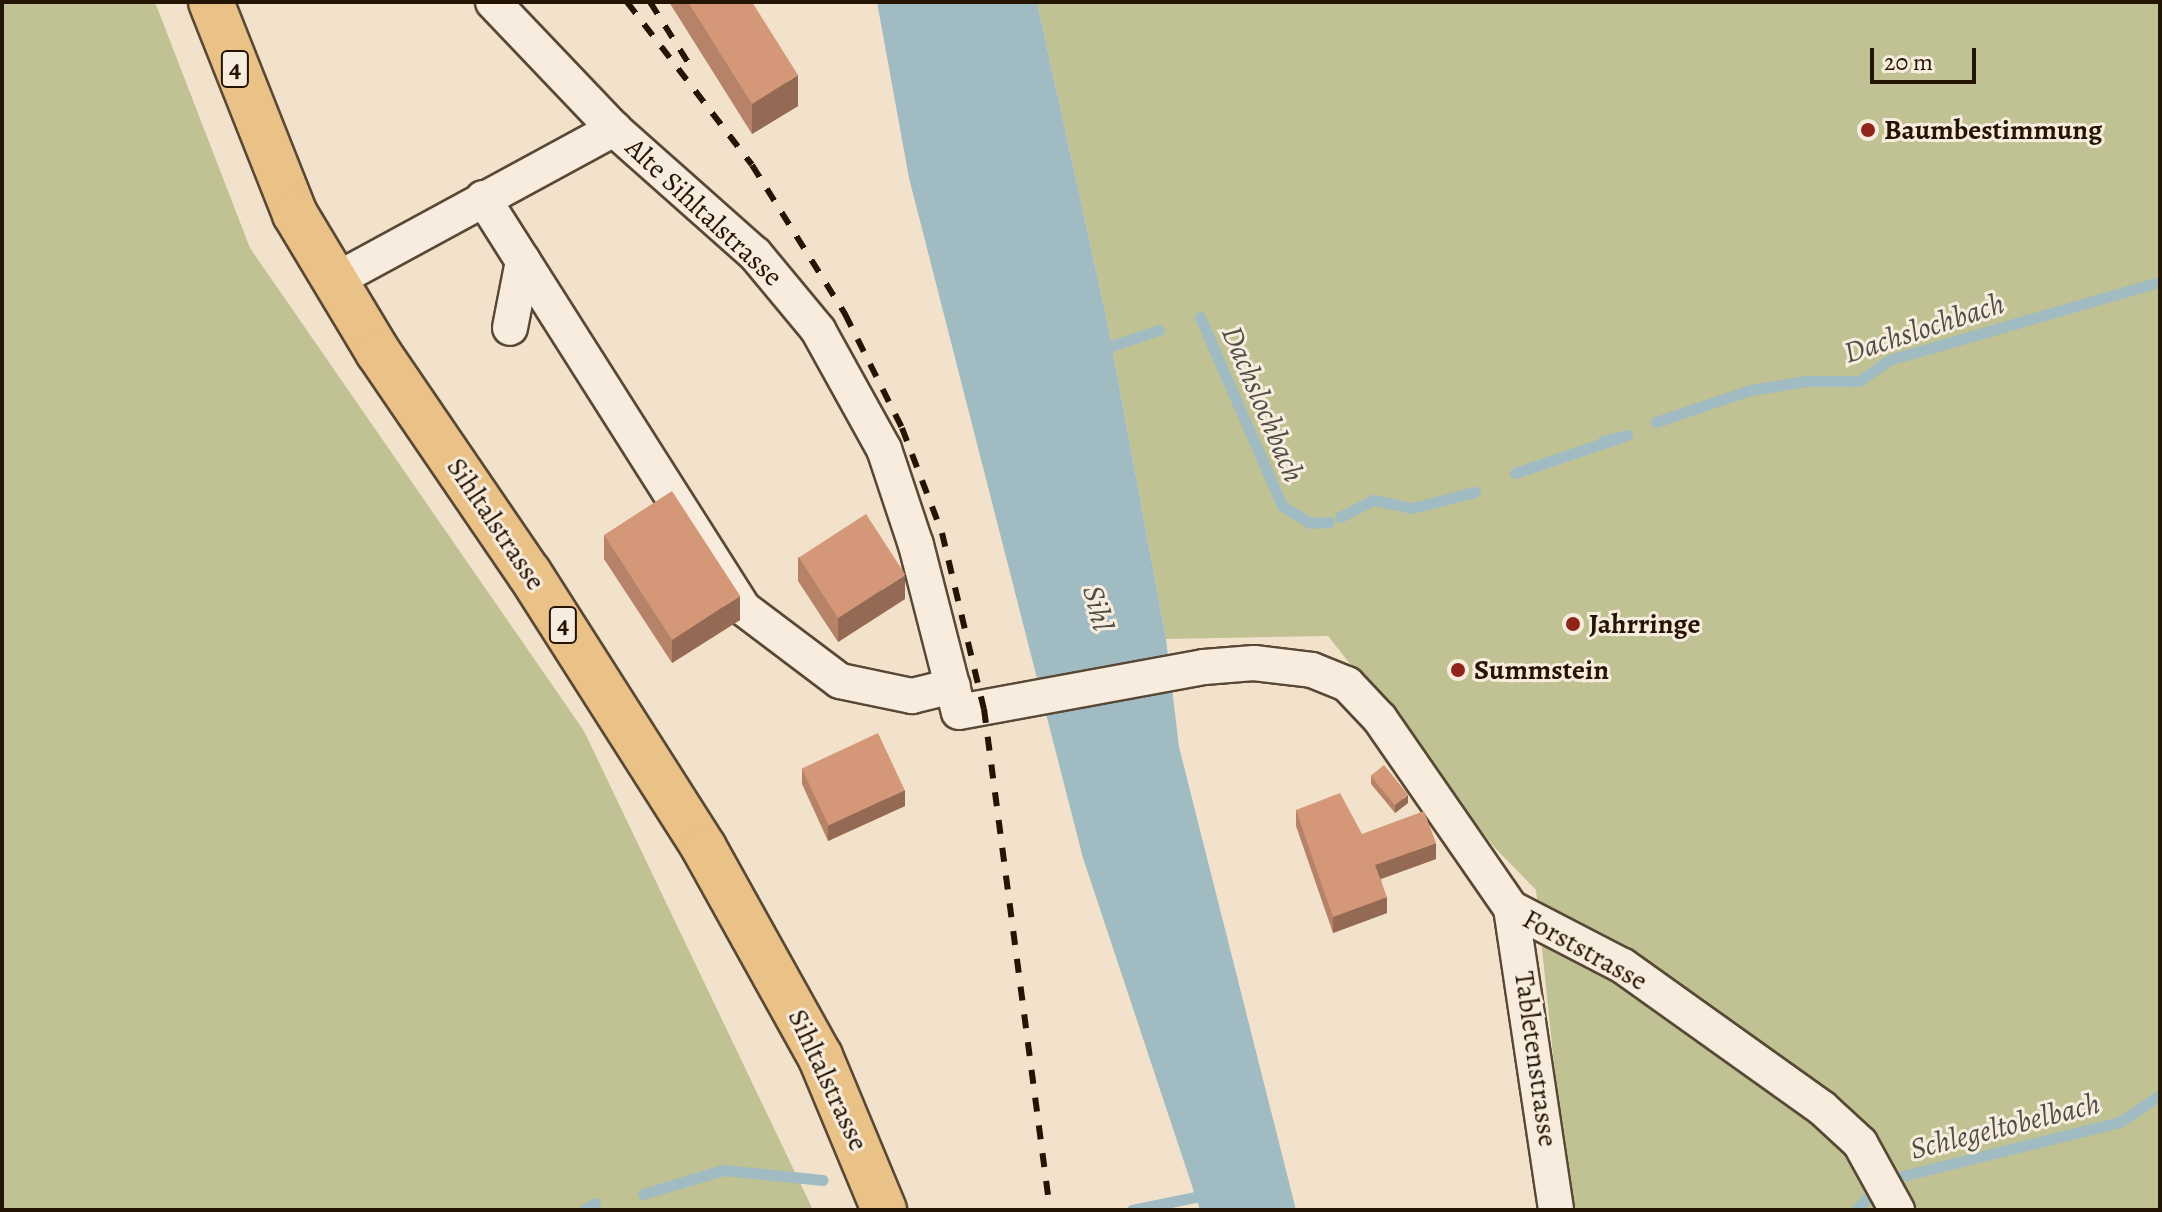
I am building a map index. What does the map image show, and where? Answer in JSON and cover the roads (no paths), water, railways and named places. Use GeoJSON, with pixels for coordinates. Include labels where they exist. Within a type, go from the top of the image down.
{"type":"FeatureCollection","features":[{"type":"Feature","properties":{"kind":"main road","name":"Sihltalstrasse"},"geometry":{"type":"LineString","coordinates":[[211,2],[276,174],[334,281],[704,848],[820,1056],[884,1210]]}},
{"type":"Feature","properties":{"kind":"street","name":"Alte Sihltalstrasse"},"geometry":{"type":"LineString","coordinates":[[493,2],[614,129],[755,254],[818,330],[884,449],[959,712],[1018,703]]}},
{"type":"Feature","properties":{"kind":"street"},"geometry":{"type":"LineString","coordinates":[[334,281],[614,129]]}},
{"type":"Feature","properties":{"kind":"street"},"geometry":{"type":"LineString","coordinates":[[483,198],[743,608],[840,681],[912,696],[953,686]]}},
{"type":"Feature","properties":{"kind":"street"},"geometry":{"type":"LineString","coordinates":[[510,328],[523,261]]}},
{"type":"Feature","properties":{"kind":"street","name":"Forststrasse"},"geometry":{"type":"LineString","coordinates":[[1018,703],[1204,667],[1254,663],[1312,670],[1347,684],[1380,719],[1511,908],[1623,966],[1822,1108],[1860,1143],[1897,1210]]}},
{"type":"Feature","properties":{"kind":"street","name":"Tabletenstrasse"},"geometry":{"type":"LineString","coordinates":[[1511,908],[1556,1210]]}},
{"type":"Feature","properties":{"kind":"water","name":"Sihl"},"geometry":{"type":"Polygon","coordinates":[[[877,2],[1037,2],[1108,325],[1166,639],[1179,747],[1296,1210],[1200,1210],[1083,858],[909,178],[877,2]]]}},
{"type":"Feature","properties":{"kind":"waterway","name":"Dachslochbach"},"geometry":{"type":"LineString","coordinates":[[1656,422],[1750,390],[1807,381],[1859,381],[1889,360],[2160,282]]}},
{"type":"Feature","properties":{"kind":"waterway","name":"Dachslochbach"},"geometry":{"type":"LineString","coordinates":[[1200,317],[1282,506],[1310,523],[1329,522]]}},
{"type":"Feature","properties":{"kind":"waterway","name":"Dachslochbach"},"geometry":{"type":"LineString","coordinates":[[1099,350],[1159,330]]}},
{"type":"Feature","properties":{"kind":"waterway","name":"Dachslochbach"},"geometry":{"type":"LineString","coordinates":[[1515,473],[1627,435],[1603,441]]}},
{"type":"Feature","properties":{"kind":"waterway","name":"Dachslochbach"},"geometry":{"type":"LineString","coordinates":[[1340,517],[1374,500],[1412,508],[1475,492]]}},
{"type":"Feature","properties":{"kind":"waterway","name":"Schlegeltobelbach"},"geometry":{"type":"LineString","coordinates":[[1902,1176],[2120,1122],[2160,1095]]}},
{"type":"Feature","properties":{"kind":"waterway"},"geometry":{"type":"LineString","coordinates":[[643,1194],[723,1170],[823,1180]]}},
{"type":"Feature","properties":{"kind":"waterway","name":"Schlegeltobelbach"},"geometry":{"type":"LineString","coordinates":[[1856,1210],[1872,1193]]}},
{"type":"Feature","properties":{"kind":"waterway"},"geometry":{"type":"LineString","coordinates":[[1132,1210],[1210,1194]]}},
{"type":"Feature","properties":{"kind":"waterway"},"geometry":{"type":"LineString","coordinates":[[584,1210],[595,1203]]}},
{"type":"Feature","properties":{"kind":"railway"},"geometry":{"type":"LineString","coordinates":[[627,2],[752,165],[845,314],[902,428],[942,533],[984,709],[1050,1210]]}},
{"type":"Feature","properties":{"kind":"railway"},"geometry":{"type":"LineString","coordinates":[[650,2],[689,64]]}},
{"type":"Feature","properties":{"kind":"place","name":"Baumbestimmung"},"geometry":{"type":"Point","coordinates":[1868,130]}},
{"type":"Feature","properties":{"kind":"place","name":"Jahrringe"},"geometry":{"type":"Point","coordinates":[1573,624]}},
{"type":"Feature","properties":{"kind":"place","name":"Summstein"},"geometry":{"type":"Point","coordinates":[1458,670]}}]}
